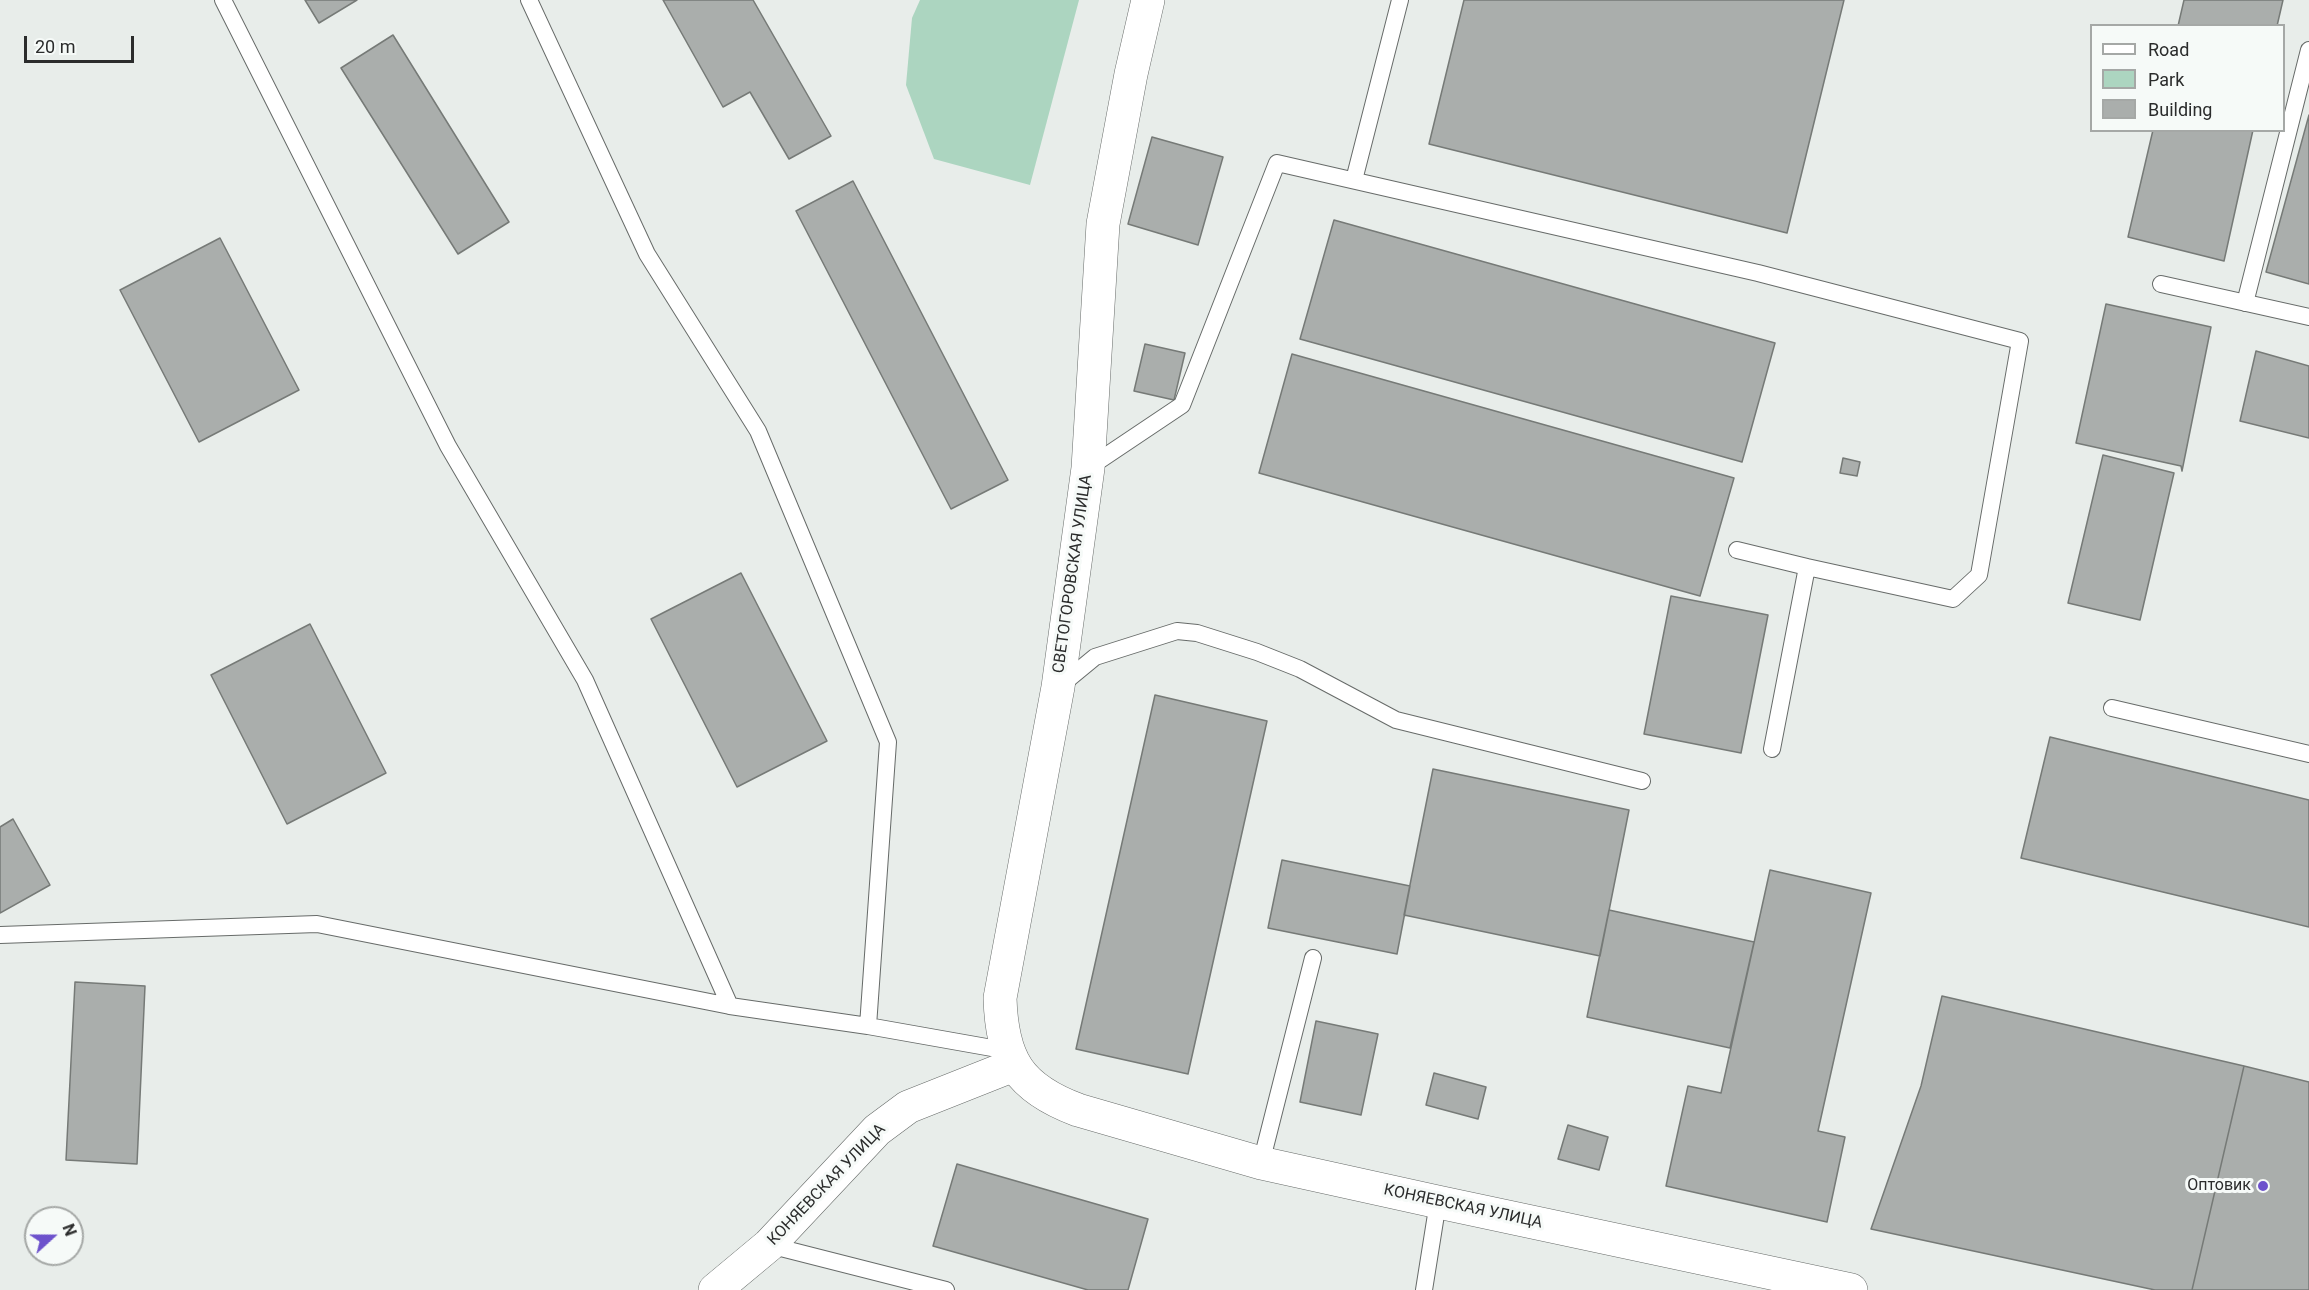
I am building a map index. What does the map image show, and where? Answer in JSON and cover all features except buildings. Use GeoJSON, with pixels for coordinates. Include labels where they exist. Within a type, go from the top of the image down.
{"type":"FeatureCollection","features":[{"type":"Feature","properties":{"kind":"street","name":"СВЕТОГОРОВСКАЯ УЛИЦА"},"geometry":{"type":"LineString","coordinates":[[1078,1110],[1053,1100],[1025,1080],[1012,1058],[1001,1027],[1000,998],[1058,687],[1088,468],[1103,224],[1131,74],[1148,0]]}},
{"type":"Feature","properties":{"kind":"street","name":"КОНЯЕВСКАЯ УЛИЦА"},"geometry":{"type":"LineString","coordinates":[[715,1290],[769,1245],[877,1130],[908,1107],[1012,1058]]}},
{"type":"Feature","properties":{"kind":"street","name":"КОНЯЕВСКАЯ УЛИЦА"},"geometry":{"type":"LineString","coordinates":[[1078,1110],[1261,1162],[1851,1290]]}},
{"type":"Feature","properties":{"kind":"lane"},"geometry":{"type":"LineString","coordinates":[[223,0],[448,446],[585,680],[730,1006]]}},
{"type":"Feature","properties":{"kind":"lane"},"geometry":{"type":"LineString","coordinates":[[529,0],[647,254],[758,431],[888,742],[868,1026]]}},
{"type":"Feature","properties":{"kind":"lane"},"geometry":{"type":"LineString","coordinates":[[1354,180],[1400,0]]}},
{"type":"Feature","properties":{"kind":"lane"},"geometry":{"type":"LineString","coordinates":[[2245,303],[2309,50]]}},
{"type":"Feature","properties":{"kind":"lane"},"geometry":{"type":"LineString","coordinates":[[1088,468],[1182,405],[1277,163],[1758,273],[2020,341],[1979,575],[1953,599],[1737,550]]}},
{"type":"Feature","properties":{"kind":"lane"},"geometry":{"type":"LineString","coordinates":[[2160,284],[2309,317]]}},
{"type":"Feature","properties":{"kind":"lane"},"geometry":{"type":"LineString","coordinates":[[1772,749],[1808,567]]}},
{"type":"Feature","properties":{"kind":"lane"},"geometry":{"type":"LineString","coordinates":[[1058,687],[1095,657],[1177,631],[1197,633],[1257,652],[1300,669],[1396,720],[1642,782]]}},
{"type":"Feature","properties":{"kind":"lane"},"geometry":{"type":"LineString","coordinates":[[2112,708],[2309,754]]}},
{"type":"Feature","properties":{"kind":"lane"},"geometry":{"type":"LineString","coordinates":[[0,935],[317,924],[730,1006],[868,1026],[1012,1058]]}},
{"type":"Feature","properties":{"kind":"lane"},"geometry":{"type":"LineString","coordinates":[[1261,1162],[1313,958]]}},
{"type":"Feature","properties":{"kind":"lane"},"geometry":{"type":"LineString","coordinates":[[1424,1290],[1438,1202]]}},
{"type":"Feature","properties":{"kind":"lane"},"geometry":{"type":"LineString","coordinates":[[769,1245],[946,1290]]}},
{"type":"Feature","properties":{"kind":"green space"},"geometry":{"type":"Polygon","coordinates":[[[920,0],[1079,0],[1030,185],[934,159],[906,85],[912,18],[920,0]]]}},
{"type":"Feature","properties":{"kind":"place","name":"Оптовик"},"geometry":{"type":"Point","coordinates":[2263,1186]}}]}
